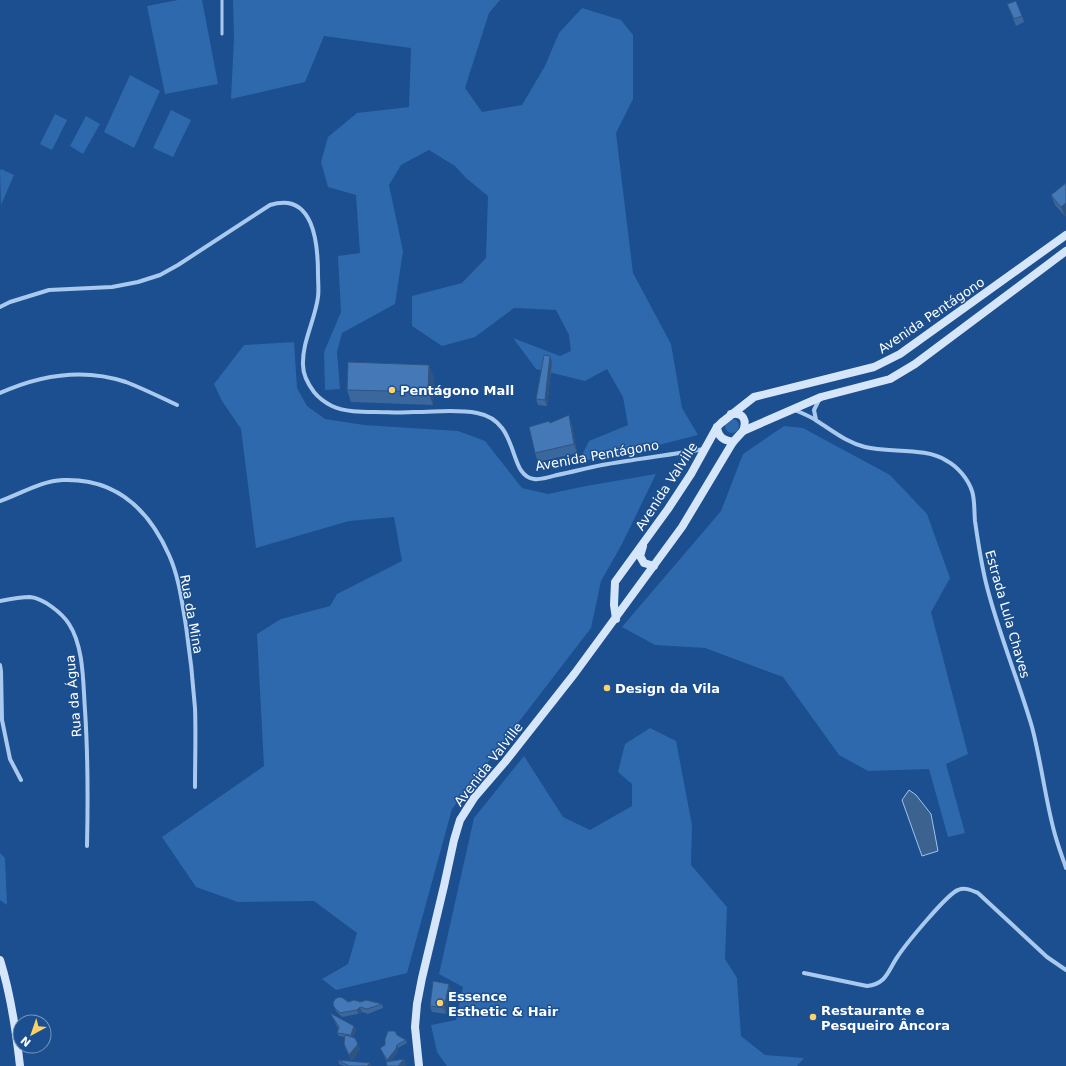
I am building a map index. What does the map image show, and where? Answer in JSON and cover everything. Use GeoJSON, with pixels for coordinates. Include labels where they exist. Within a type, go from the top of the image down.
{"type":"FeatureCollection","features":[{"type":"Feature","properties":{"kind":"main road","name":"Avenida Pentágono"},"geometry":{"type":"LineString","coordinates":[[732,414],[754,398],[874,367],[887,361],[900,354],[1066,235]]}},
{"type":"Feature","properties":{"kind":"main road","name":"Avenida Pentágono"},"geometry":{"type":"LineString","coordinates":[[743,431],[821,397],[890,379],[915,364],[1066,251]]}},
{"type":"Feature","properties":{"kind":"main road"},"geometry":{"type":"LineString","coordinates":[[732,414],[736,413],[743,417],[745,425],[743,431]]}},
{"type":"Feature","properties":{"kind":"main road","name":"Avenida Valville"},"geometry":{"type":"LineString","coordinates":[[616,619],[614,605],[615,582],[668,510],[717,427],[732,414]]}},
{"type":"Feature","properties":{"kind":"main road"},"geometry":{"type":"LineString","coordinates":[[717,427],[720,437],[727,441],[733,442]]}},
{"type":"Feature","properties":{"kind":"main road","name":"Avenida Valville"},"geometry":{"type":"LineString","coordinates":[[419,1066],[415,1027],[417,1004],[454,840],[460,820],[474,798],[526,735],[616,619],[682,527],[733,442],[743,431]]}},
{"type":"Feature","properties":{"kind":"main road"},"geometry":{"type":"LineString","coordinates":[[644,542],[640,556],[644,564],[654,566]]}},
{"type":"Feature","properties":{"kind":"main road"},"geometry":{"type":"LineString","coordinates":[[0,960],[12,1007],[20,1066]]}},
{"type":"Feature","properties":{"kind":"street","name":"Avenida Pentágono"},"geometry":{"type":"LineString","coordinates":[[0,307],[10,302],[49,290],[112,287],[138,282],[160,275],[178,265],[270,205],[280,201],[290,203],[298,206],[306,213],[311,222],[315,233],[318,263],[318,296],[305,346],[303,365],[305,378],[314,393],[332,406],[362,412],[458,410],[480,414],[494,421],[502,428],[512,444],[520,470],[524,475],[534,479],[602,465],[704,449]]}},
{"type":"Feature","properties":{"kind":"street"},"geometry":{"type":"LineString","coordinates":[[0,393],[15,386],[53,375],[76,374],[103,376],[126,382],[177,405]]}},
{"type":"Feature","properties":{"kind":"street"},"geometry":{"type":"LineString","coordinates":[[816,420],[814,410],[821,397]]}},
{"type":"Feature","properties":{"kind":"street","name":"Estrada Lula Chaves"},"geometry":{"type":"LineString","coordinates":[[793,409],[816,420],[838,436],[865,447],[887,451],[936,455],[947,460],[966,480],[972,492],[979,554],[999,629],[1032,729],[1042,767],[1054,830],[1066,868]]}},
{"type":"Feature","properties":{"kind":"street","name":"Rua da Mina"},"geometry":{"type":"LineString","coordinates":[[0,501],[42,483],[62,480],[85,481],[103,485],[138,506],[156,530],[170,556],[177,577],[184,611],[195,708],[195,787]]}},
{"type":"Feature","properties":{"kind":"street","name":"Rua da Água"},"geometry":{"type":"LineString","coordinates":[[0,601],[31,597],[44,602],[58,611],[69,623],[76,637],[81,660],[86,726],[88,800],[87,846]]}},
{"type":"Feature","properties":{"kind":"street"},"geometry":{"type":"LineString","coordinates":[[0,665],[2,720],[10,759],[22,780]]}},
{"type":"Feature","properties":{"kind":"street"},"geometry":{"type":"LineString","coordinates":[[804,973],[867,986],[880,982],[884,979],[898,956],[932,915],[949,896],[956,890],[962,889],[978,893],[1047,957],[1066,970]]}},
{"type":"Feature","properties":{"kind":"lane"},"geometry":{"type":"LineString","coordinates":[[222,0],[222,34]]}},
{"type":"Feature","properties":{"kind":"shaded area"},"geometry":{"type":"Polygon","coordinates":[[[178,0],[202,0],[218,84],[165,94],[147,6],[178,0]]]}},
{"type":"Feature","properties":{"kind":"shaded area"},"geometry":{"type":"Polygon","coordinates":[[[233,0],[500,0],[489,13],[465,88],[482,112],[522,105],[545,66],[559,33],[582,8],[621,20],[633,35],[633,99],[616,133],[633,273],[671,344],[682,408],[698,435],[619,455],[586,460],[583,453],[589,441],[628,425],[623,397],[607,369],[585,381],[536,369],[513,338],[560,356],[571,351],[569,335],[556,310],[514,308],[475,337],[442,346],[412,326],[412,296],[462,283],[486,258],[488,196],[466,178],[455,166],[429,150],[401,165],[389,185],[403,251],[395,304],[342,333],[337,352],[340,389],[325,390],[324,352],[341,312],[338,256],[360,253],[356,195],[328,187],[321,162],[328,137],[357,113],[409,107],[411,48],[324,36],[305,82],[231,99],[234,38],[233,0]]]}},
{"type":"Feature","properties":{"kind":"shaded area"},"geometry":{"type":"Polygon","coordinates":[[[130,75],[160,91],[134,148],[104,132],[130,75]]]}},
{"type":"Feature","properties":{"kind":"shaded area"},"geometry":{"type":"Polygon","coordinates":[[[171,110],[191,120],[173,157],[153,148],[171,110]]]}},
{"type":"Feature","properties":{"kind":"shaded area"},"geometry":{"type":"Polygon","coordinates":[[[55,114],[67,120],[52,150],[40,144],[55,114]]]}},
{"type":"Feature","properties":{"kind":"shaded area"},"geometry":{"type":"Polygon","coordinates":[[[86,116],[100,124],[83,154],[70,146],[86,116]]]}},
{"type":"Feature","properties":{"kind":"shaded area"},"geometry":{"type":"Polygon","coordinates":[[[1,169],[14,175],[1,205],[0,171],[1,169]]]}},
{"type":"Feature","properties":{"kind":"shaded area"},"geometry":{"type":"Polygon","coordinates":[[[294,342],[297,388],[307,406],[325,419],[364,425],[458,431],[485,441],[522,488],[548,494],[656,474],[622,544],[601,581],[591,628],[452,809],[407,973],[336,990],[322,979],[348,964],[357,933],[314,901],[238,902],[196,887],[162,837],[264,766],[257,634],[281,619],[330,606],[337,594],[402,561],[394,517],[349,521],[256,548],[241,429],[222,401],[214,384],[244,345],[294,342]]]}},
{"type":"Feature","properties":{"kind":"shaded area"},"geometry":{"type":"Polygon","coordinates":[[[732,419],[737,421],[739,426],[737,431],[732,433],[727,431],[725,426],[727,421],[732,419]]]}},
{"type":"Feature","properties":{"kind":"shaded area"},"geometry":{"type":"Polygon","coordinates":[[[784,426],[803,428],[890,475],[927,514],[950,578],[931,612],[968,754],[946,764],[965,833],[948,837],[929,769],[868,771],[839,755],[783,677],[705,648],[655,645],[622,627],[721,511],[743,454],[784,426]]]}},
{"type":"Feature","properties":{"kind":"shaded area"},"geometry":{"type":"Polygon","coordinates":[[[650,728],[676,741],[692,825],[691,865],[727,907],[725,959],[737,978],[741,1036],[765,1055],[804,1058],[797,1066],[447,1066],[437,1052],[431,1025],[456,1020],[463,987],[439,974],[474,818],[524,756],[563,817],[590,830],[632,806],[632,784],[618,772],[625,744],[650,728]]]}},
{"type":"Feature","properties":{"kind":"shaded area"},"geometry":{"type":"Polygon","coordinates":[[[909,790],[916,795],[931,814],[938,851],[922,856],[902,800],[909,790]]]}},
{"type":"Feature","properties":{"kind":"shaded area"},"geometry":{"type":"Polygon","coordinates":[[[0,853],[5,858],[7,905],[0,900],[0,853]]]}},
{"type":"Feature","properties":{"kind":"building"},"geometry":{"type":"Polygon","coordinates":[[[1016,1],[1022,16],[1014,19],[1007,4],[1016,1]]]}},
{"type":"Feature","properties":{"kind":"building"},"geometry":{"type":"Polygon","coordinates":[[[1066,183],[1066,203],[1061,207],[1051,195],[1066,183]]]}},
{"type":"Feature","properties":{"kind":"building"},"geometry":{"type":"Polygon","coordinates":[[[544,355],[550,356],[545,400],[536,399],[544,355]]]}},
{"type":"Feature","properties":{"kind":"building"},"geometry":{"type":"Polygon","coordinates":[[[348,362],[429,365],[428,392],[347,390],[348,362]]]}},
{"type":"Feature","properties":{"kind":"building"},"geometry":{"type":"Polygon","coordinates":[[[569,415],[574,444],[535,453],[529,427],[549,421],[550,423],[569,415]]]}},
{"type":"Feature","properties":{"kind":"building"},"geometry":{"type":"Polygon","coordinates":[[[433,981],[449,984],[444,1008],[430,1006],[433,981]]]}},
{"type":"Feature","properties":{"kind":"building"},"geometry":{"type":"Polygon","coordinates":[[[339,997],[348,1002],[354,1000],[361,1002],[366,1000],[382,1004],[367,1009],[360,1007],[357,1010],[340,1013],[334,1007],[333,1003],[335,999],[339,997]]]}},
{"type":"Feature","properties":{"kind":"building"},"geometry":{"type":"Polygon","coordinates":[[[330,1013],[354,1026],[351,1035],[337,1033],[339,1027],[330,1013]]]}},
{"type":"Feature","properties":{"kind":"building"},"geometry":{"type":"Polygon","coordinates":[[[388,1031],[395,1031],[397,1035],[406,1040],[397,1045],[396,1049],[387,1060],[380,1048],[385,1045],[385,1039],[388,1031]]]}},
{"type":"Feature","properties":{"kind":"building"},"geometry":{"type":"Polygon","coordinates":[[[345,1035],[355,1038],[358,1044],[349,1055],[344,1044],[345,1035]]]}},
{"type":"Feature","properties":{"kind":"building"},"geometry":{"type":"Polygon","coordinates":[[[404,1059],[398,1066],[387,1066],[386,1062],[404,1059]]]}},
{"type":"Feature","properties":{"kind":"building"},"geometry":{"type":"Polygon","coordinates":[[[338,1060],[370,1063],[367,1066],[349,1066],[338,1060]]]}},
{"type":"Feature","properties":{"kind":"place","name":"Pentágono Mall"},"geometry":{"type":"Point","coordinates":[392,390]}},
{"type":"Feature","properties":{"kind":"place","name":"Design da Vila"},"geometry":{"type":"Point","coordinates":[607,688]}},
{"type":"Feature","properties":{"kind":"place","name":"Essence Esthetic & Hair"},"geometry":{"type":"Point","coordinates":[440,1003]}},
{"type":"Feature","properties":{"kind":"place","name":"Restaurante e Pesqueiro Âncora"},"geometry":{"type":"Point","coordinates":[813,1017]}}]}
